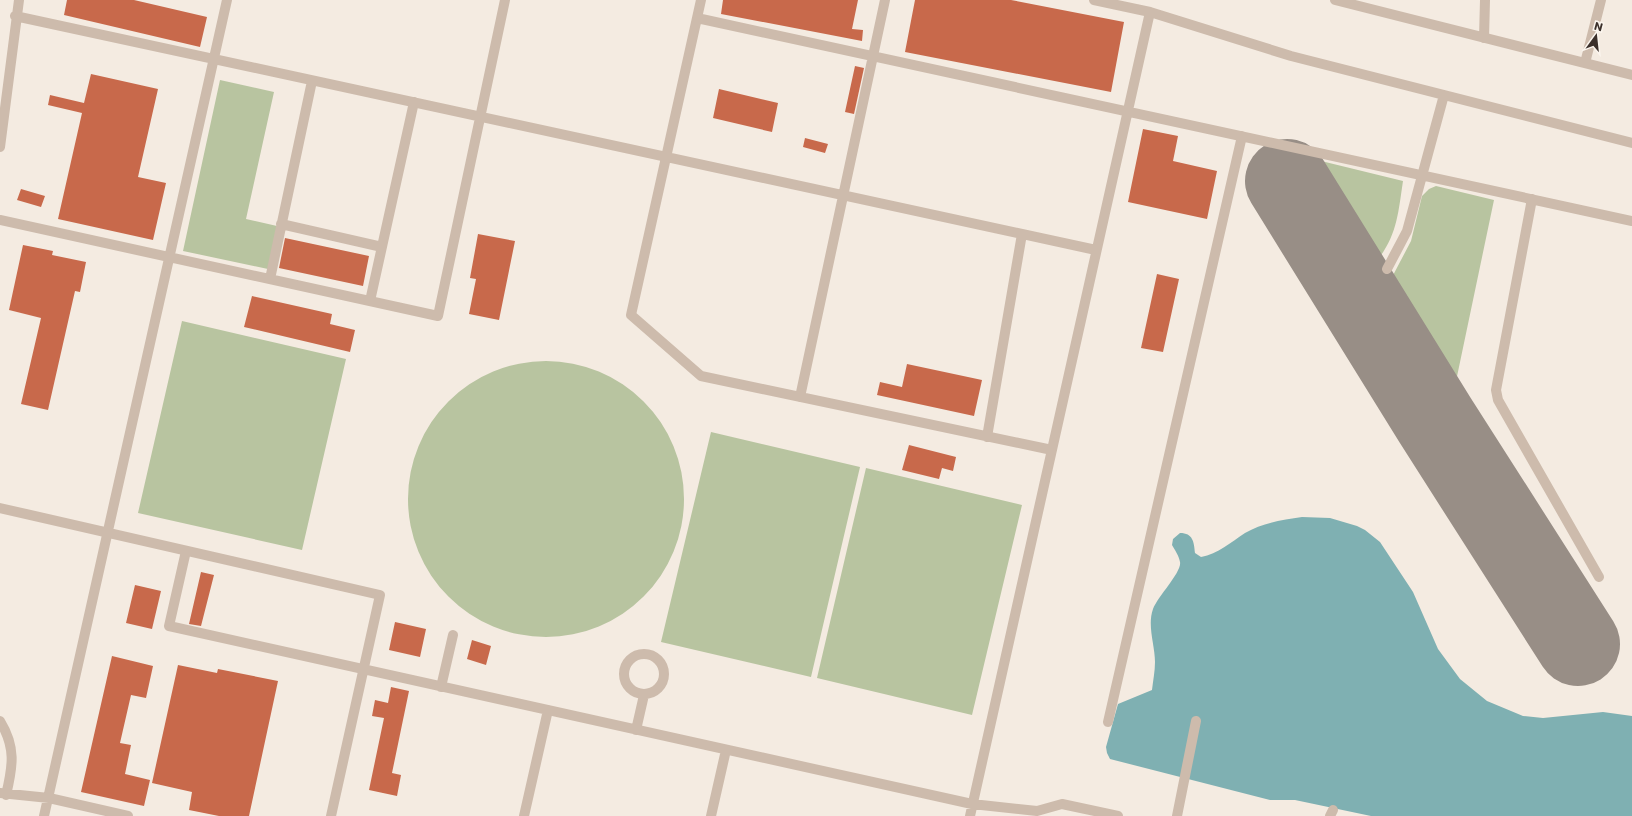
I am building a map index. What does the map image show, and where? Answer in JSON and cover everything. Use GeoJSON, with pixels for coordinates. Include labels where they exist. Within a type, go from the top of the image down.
{"type":"FeatureCollection","features":[{"type":"Feature","properties":{"kind":"lane"},"geometry":{"type":"LineString","coordinates":[[0,147],[19,0]]}},
{"type":"Feature","properties":{"kind":"lane"},"geometry":{"type":"LineString","coordinates":[[44,816],[227,0]]}},
{"type":"Feature","properties":{"kind":"lane"},"geometry":{"type":"LineString","coordinates":[[0,220],[438,316],[505,0]]}},
{"type":"Feature","properties":{"kind":"lane"},"geometry":{"type":"LineString","coordinates":[[702,0],[631,315],[701,376],[1052,450]]}},
{"type":"Feature","properties":{"kind":"lane"},"geometry":{"type":"LineString","coordinates":[[800,397],[885,0]]}},
{"type":"Feature","properties":{"kind":"lane"},"geometry":{"type":"LineString","coordinates":[[1094,0],[1150,12],[1291,56],[1632,143]]}},
{"type":"Feature","properties":{"kind":"lane"},"geometry":{"type":"LineString","coordinates":[[1335,0],[1632,75]]}},
{"type":"Feature","properties":{"kind":"lane"},"geometry":{"type":"LineString","coordinates":[[1484,38],[1485,0]]}},
{"type":"Feature","properties":{"kind":"lane"},"geometry":{"type":"LineString","coordinates":[[1585,63],[1601,0]]}},
{"type":"Feature","properties":{"kind":"lane"},"geometry":{"type":"LineString","coordinates":[[970,816],[1150,12]]}},
{"type":"Feature","properties":{"kind":"lane"},"geometry":{"type":"LineString","coordinates":[[16,16],[1096,250]]}},
{"type":"Feature","properties":{"kind":"lane"},"geometry":{"type":"LineString","coordinates":[[697,18],[1632,221]]}},
{"type":"Feature","properties":{"kind":"lane"},"geometry":{"type":"LineString","coordinates":[[270,279],[312,81]]}},
{"type":"Feature","properties":{"kind":"lane"},"geometry":{"type":"LineString","coordinates":[[1387,269],[1407,231],[1444,95]]}},
{"type":"Feature","properties":{"kind":"lane"},"geometry":{"type":"LineString","coordinates":[[370,301],[414,102]]}},
{"type":"Feature","properties":{"kind":"lane"},"geometry":{"type":"LineString","coordinates":[[1108,722],[1242,136]]}},
{"type":"Feature","properties":{"kind":"lane"},"geometry":{"type":"LineString","coordinates":[[1532,199],[1496,390],[1498,400],[1599,577]]}},
{"type":"Feature","properties":{"kind":"lane"},"geometry":{"type":"LineString","coordinates":[[281,224],[382,247]]}},
{"type":"Feature","properties":{"kind":"lane"},"geometry":{"type":"LineString","coordinates":[[987,437],[1022,234]]}},
{"type":"Feature","properties":{"kind":"lane"},"geometry":{"type":"LineString","coordinates":[[0,508],[380,595],[331,816]]}},
{"type":"Feature","properties":{"kind":"lane"},"geometry":{"type":"LineString","coordinates":[[186,551],[169,626],[972,804],[1037,811],[1047,816]]}},
{"type":"Feature","properties":{"kind":"lane"},"geometry":{"type":"LineString","coordinates":[[441,687],[452,635]]}},
{"type":"Feature","properties":{"kind":"lane"},"geometry":{"type":"LineString","coordinates":[[643,653],[658,659],[665,674],[659,689],[644,695],[629,689],[622,674],[628,659],[643,653]]}},
{"type":"Feature","properties":{"kind":"lane"},"geometry":{"type":"LineString","coordinates":[[636,730],[644,695]]}},
{"type":"Feature","properties":{"kind":"lane"},"geometry":{"type":"LineString","coordinates":[[524,816],[548,710]]}},
{"type":"Feature","properties":{"kind":"lane"},"geometry":{"type":"LineString","coordinates":[[0,721],[12,745],[11,774],[3,794],[49,798],[128,816]]}},
{"type":"Feature","properties":{"kind":"lane"},"geometry":{"type":"LineString","coordinates":[[1176,816],[1196,722]]}},
{"type":"Feature","properties":{"kind":"lane"},"geometry":{"type":"LineString","coordinates":[[711,816],[726,750]]}},
{"type":"Feature","properties":{"kind":"lane"},"geometry":{"type":"LineString","coordinates":[[1037,811],[1062,804],[1118,816]]}},
{"type":"Feature","properties":{"kind":"green space"},"geometry":{"type":"Polygon","coordinates":[[[220,80],[274,92],[246,219],[277,226],[268,269],[183,251],[220,80]]]}},
{"type":"Feature","properties":{"kind":"green space"},"geometry":{"type":"Polygon","coordinates":[[[1313,159],[1403,181],[1398,215],[1392,235],[1388,245],[1374,264],[1313,159]]]}},
{"type":"Feature","properties":{"kind":"green space"},"geometry":{"type":"Polygon","coordinates":[[[1436,186],[1494,200],[1455,386],[1390,281],[1411,241],[1422,196],[1429,189],[1436,186]]]}},
{"type":"Feature","properties":{"kind":"green space"},"geometry":{"type":"Polygon","coordinates":[[[182,321],[346,359],[302,550],[138,513],[182,321]]]}},
{"type":"Feature","properties":{"kind":"green space"},"geometry":{"type":"Polygon","coordinates":[[[532,361],[560,361],[573,363],[599,371],[611,377],[634,392],[653,411],[661,422],[674,446],[682,472],[684,499],[682,526],[674,552],[661,576],[644,597],[623,614],[599,627],[573,635],[560,637],[532,637],[519,635],[493,627],[481,621],[458,606],[439,587],[431,576],[418,552],[410,526],[408,513],[408,485],[410,472],[418,446],[424,434],[439,411],[458,392],[469,384],[493,371],[519,363],[532,361]]]}},
{"type":"Feature","properties":{"kind":"green space"},"geometry":{"type":"Polygon","coordinates":[[[711,432],[860,467],[811,677],[661,642],[711,432]]]}},
{"type":"Feature","properties":{"kind":"green space"},"geometry":{"type":"Polygon","coordinates":[[[866,468],[1022,505],[972,715],[817,678],[866,468]]]}},
{"type":"Feature","properties":{"kind":"water"},"geometry":{"type":"Polygon","coordinates":[[[1302,517],[1330,518],[1357,526],[1365,530],[1380,542],[1413,592],[1438,649],[1460,679],[1487,701],[1523,716],[1543,718],[1603,712],[1632,716],[1632,816],[1371,816],[1295,800],[1270,800],[1110,759],[1106,747],[1118,704],[1152,690],[1155,656],[1151,629],[1151,615],[1153,609],[1174,578],[1180,566],[1179,558],[1172,545],[1173,539],[1180,533],[1190,536],[1195,553],[1201,557],[1219,550],[1245,533],[1265,524],[1302,517]]]}},
{"type":"Feature","properties":{"kind":"building"},"geometry":{"type":"Polygon","coordinates":[[[67,0],[134,0],[207,17],[200,47],[64,15],[67,0]]]}},
{"type":"Feature","properties":{"kind":"building"},"geometry":{"type":"Polygon","coordinates":[[[723,0],[858,0],[852,29],[863,30],[862,41],[721,14],[723,0]]]}},
{"type":"Feature","properties":{"kind":"building"},"geometry":{"type":"Polygon","coordinates":[[[915,0],[1011,0],[1124,22],[1111,92],[905,52],[915,0]]]}},
{"type":"Feature","properties":{"kind":"building"},"geometry":{"type":"Polygon","coordinates":[[[855,66],[864,68],[854,114],[845,112],[855,66]]]}},
{"type":"Feature","properties":{"kind":"building"},"geometry":{"type":"Polygon","coordinates":[[[91,74],[158,89],[138,177],[166,183],[153,240],[58,219],[82,113],[48,105],[50,95],[84,103],[91,74]]]}},
{"type":"Feature","properties":{"kind":"building"},"geometry":{"type":"Polygon","coordinates":[[[719,89],[778,103],[772,132],[713,118],[719,89]]]}},
{"type":"Feature","properties":{"kind":"building"},"geometry":{"type":"Polygon","coordinates":[[[1143,129],[1178,136],[1173,161],[1217,171],[1207,219],[1128,202],[1143,129]]]}},
{"type":"Feature","properties":{"kind":"building"},"geometry":{"type":"Polygon","coordinates":[[[805,138],[828,144],[825,153],[803,147],[805,138]]]}},
{"type":"Feature","properties":{"kind":"building"},"geometry":{"type":"Polygon","coordinates":[[[21,189],[45,196],[41,207],[17,200],[21,189]]]}},
{"type":"Feature","properties":{"kind":"building"},"geometry":{"type":"Polygon","coordinates":[[[478,234],[515,241],[499,320],[469,314],[476,279],[470,278],[478,234]]]}},
{"type":"Feature","properties":{"kind":"building"},"geometry":{"type":"Polygon","coordinates":[[[285,238],[369,256],[363,286],[279,268],[285,238]]]}},
{"type":"Feature","properties":{"kind":"building"},"geometry":{"type":"Polygon","coordinates":[[[23,245],[53,251],[52,255],[86,262],[80,292],[75,291],[48,410],[21,404],[41,318],[9,310],[23,245]]]}},
{"type":"Feature","properties":{"kind":"building"},"geometry":{"type":"Polygon","coordinates":[[[1157,274],[1179,279],[1163,352],[1141,348],[1157,274]]]}},
{"type":"Feature","properties":{"kind":"building"},"geometry":{"type":"Polygon","coordinates":[[[252,296],[332,314],[330,324],[355,330],[350,352],[244,327],[252,296]]]}},
{"type":"Feature","properties":{"kind":"building"},"geometry":{"type":"Polygon","coordinates":[[[907,364],[982,380],[974,416],[877,395],[880,382],[902,387],[907,364]]]}},
{"type":"Feature","properties":{"kind":"building"},"geometry":{"type":"Polygon","coordinates":[[[909,445],[956,457],[953,471],[942,468],[939,479],[902,470],[909,445]]]}},
{"type":"Feature","properties":{"kind":"building"},"geometry":{"type":"Polygon","coordinates":[[[201,572],[214,575],[201,626],[189,624],[201,572]]]}},
{"type":"Feature","properties":{"kind":"building"},"geometry":{"type":"Polygon","coordinates":[[[135,585],[161,591],[152,629],[126,623],[135,585]]]}},
{"type":"Feature","properties":{"kind":"building"},"geometry":{"type":"Polygon","coordinates":[[[395,622],[426,629],[420,657],[389,650],[395,622]]]}},
{"type":"Feature","properties":{"kind":"building"},"geometry":{"type":"Polygon","coordinates":[[[472,640],[491,646],[486,665],[467,659],[472,640]]]}},
{"type":"Feature","properties":{"kind":"building"},"geometry":{"type":"Polygon","coordinates":[[[112,656],[153,666],[146,698],[131,695],[120,743],[131,745],[125,774],[150,780],[144,806],[81,792],[112,656]]]}},
{"type":"Feature","properties":{"kind":"building"},"geometry":{"type":"Polygon","coordinates":[[[178,665],[217,673],[218,669],[278,681],[249,816],[219,816],[189,810],[192,792],[152,783],[178,665]]]}},
{"type":"Feature","properties":{"kind":"building"},"geometry":{"type":"Polygon","coordinates":[[[391,687],[409,691],[392,773],[401,775],[397,796],[369,790],[384,718],[372,716],[375,700],[388,703],[391,687]]]}},
{"type":"Feature","properties":{"kind":"runway"},"geometry":{"type":"LineString","coordinates":[[1287,181],[1435,420],[1578,644]]}}]}
